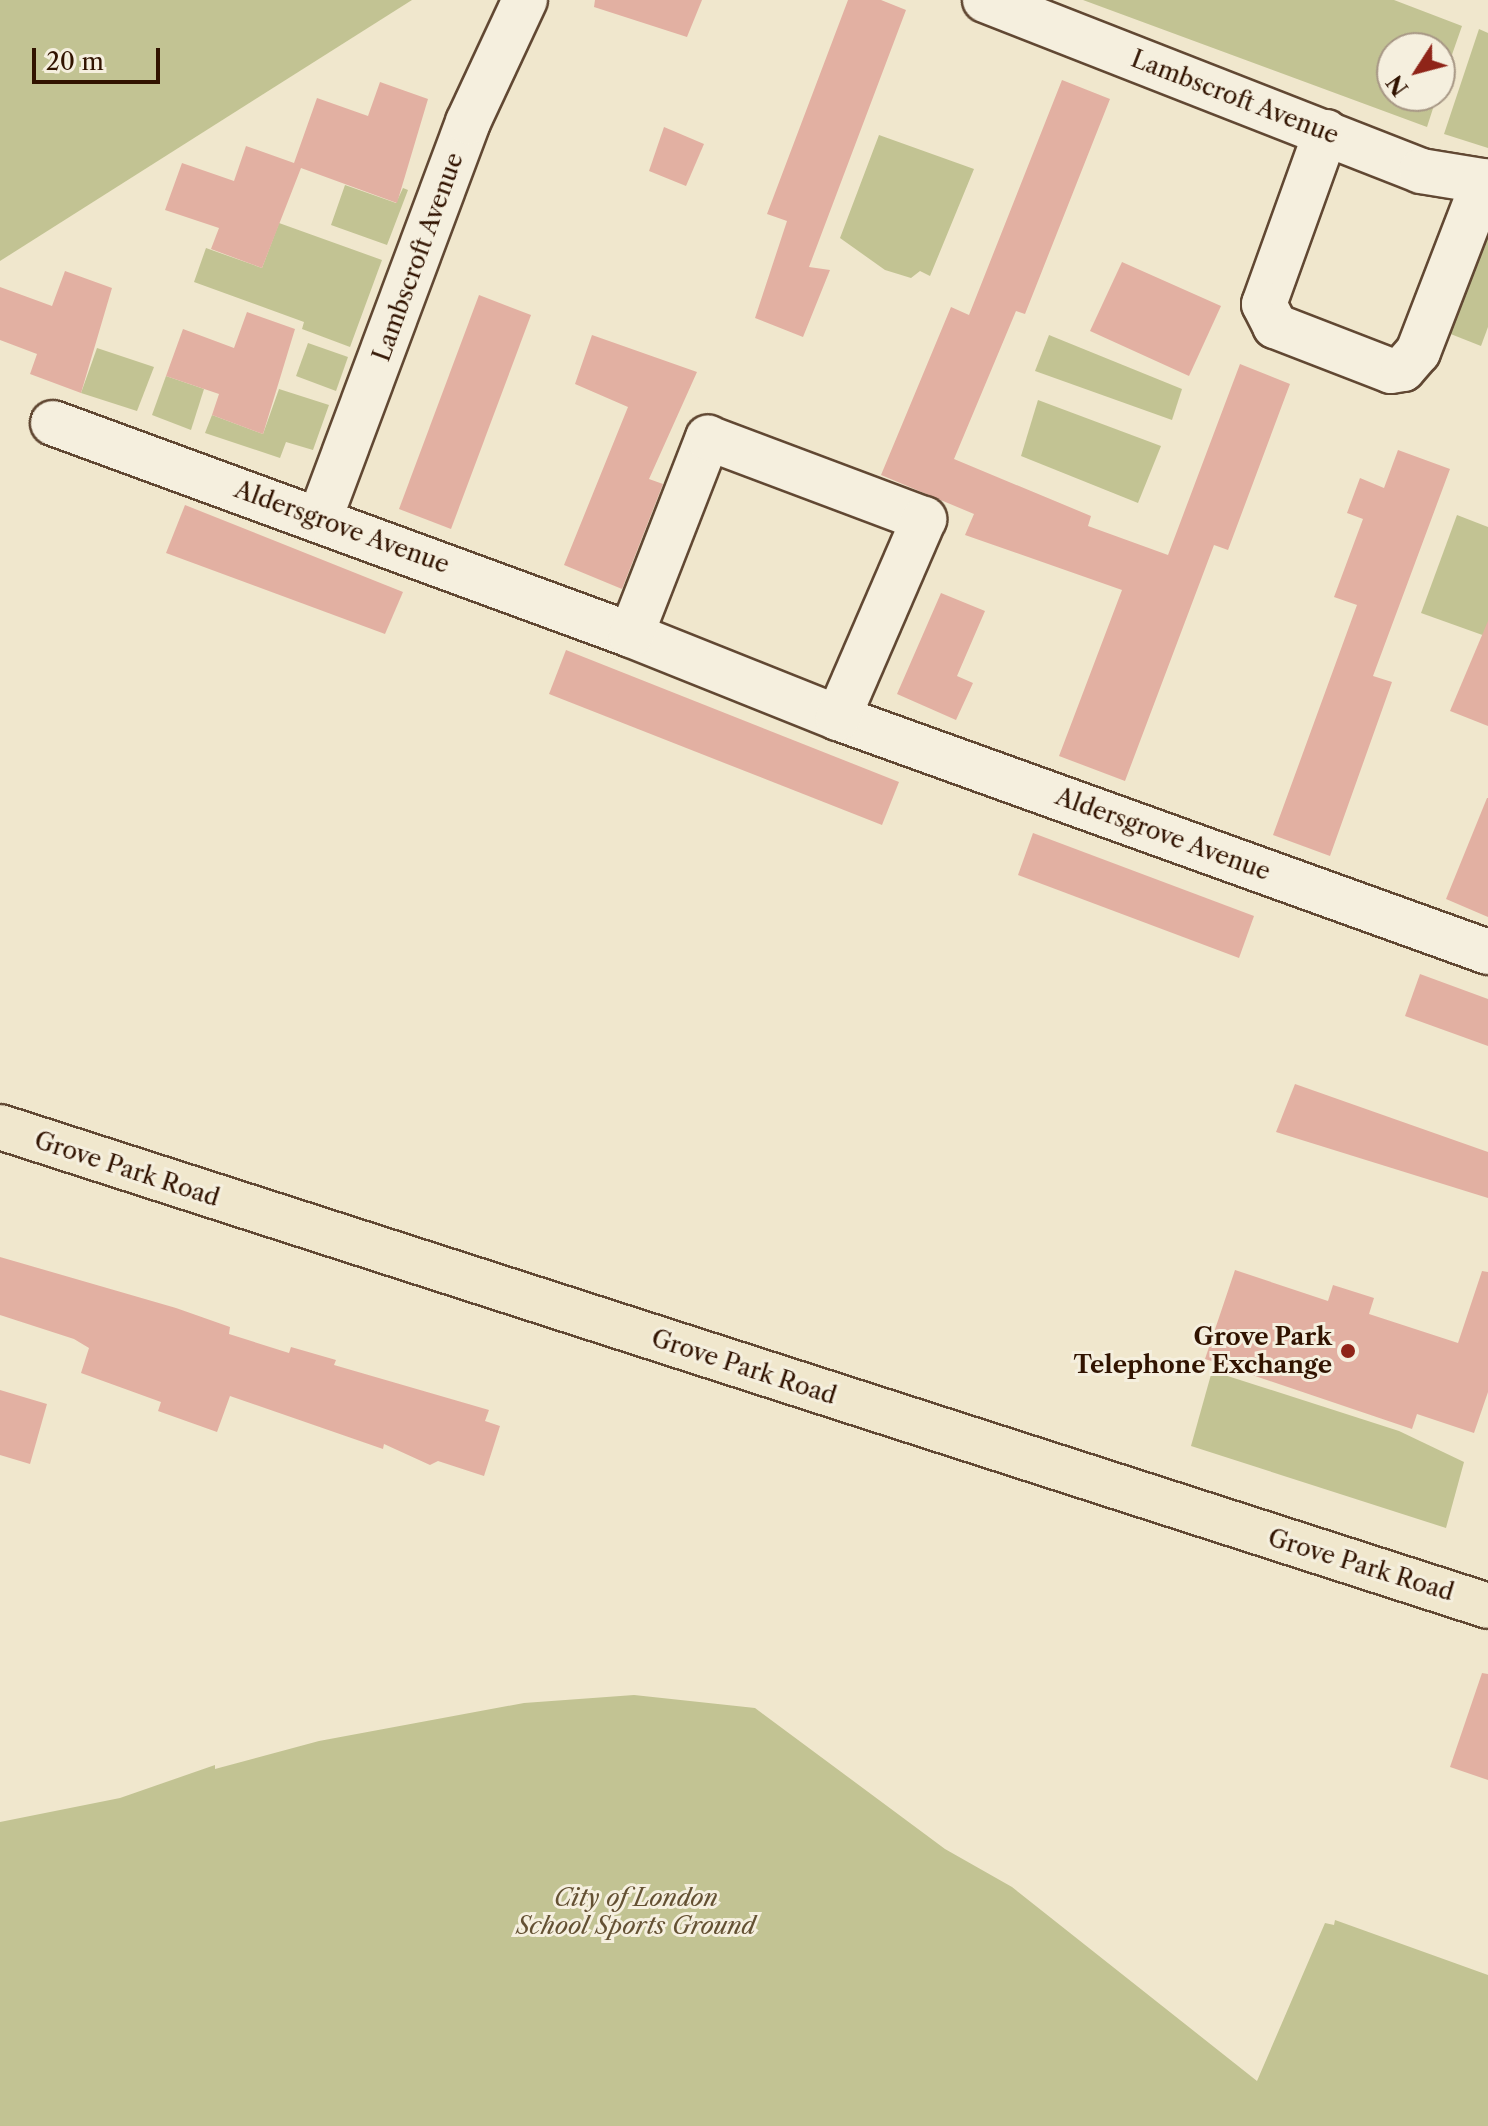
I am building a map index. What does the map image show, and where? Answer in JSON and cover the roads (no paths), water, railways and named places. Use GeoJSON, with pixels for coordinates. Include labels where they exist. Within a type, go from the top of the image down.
{"type":"FeatureCollection","features":[{"type":"Feature","properties":{"kind":"main road","name":"Grove Park Road"},"geometry":{"type":"LineString","coordinates":[[0,1127],[1488,1606]]}},
{"type":"Feature","properties":{"kind":"street","name":"Lambscroft Avenue"},"geometry":{"type":"LineString","coordinates":[[320,518],[468,122],[525,0]]}},
{"type":"Feature","properties":{"kind":"street","name":"Lambscroft Avenue"},"geometry":{"type":"LineString","coordinates":[[985,0],[1421,171],[1486,182]]}},
{"type":"Feature","properties":{"kind":"street"},"geometry":{"type":"LineString","coordinates":[[1326,132],[1264,304],[1275,326],[1391,371],[1403,369],[1418,352],[1486,182]]}},
{"type":"Feature","properties":{"kind":"street","name":"Aldersgrove Avenue"},"geometry":{"type":"LineString","coordinates":[[53,423],[320,518],[631,635],[838,718],[1488,952]]}},
{"type":"Feature","properties":{"kind":"street"},"geometry":{"type":"LineString","coordinates":[[631,635],[708,438],[924,519],[838,718]]}},
{"type":"Feature","properties":{"kind":"place","name":"Grove Park Telephone Exchange"},"geometry":{"type":"Point","coordinates":[1348,1351]}},
{"type":"Feature","properties":{"kind":"park label","name":"City of London School Sports Ground"},"geometry":{"type":"Point","coordinates":[636,1912]}}]}
